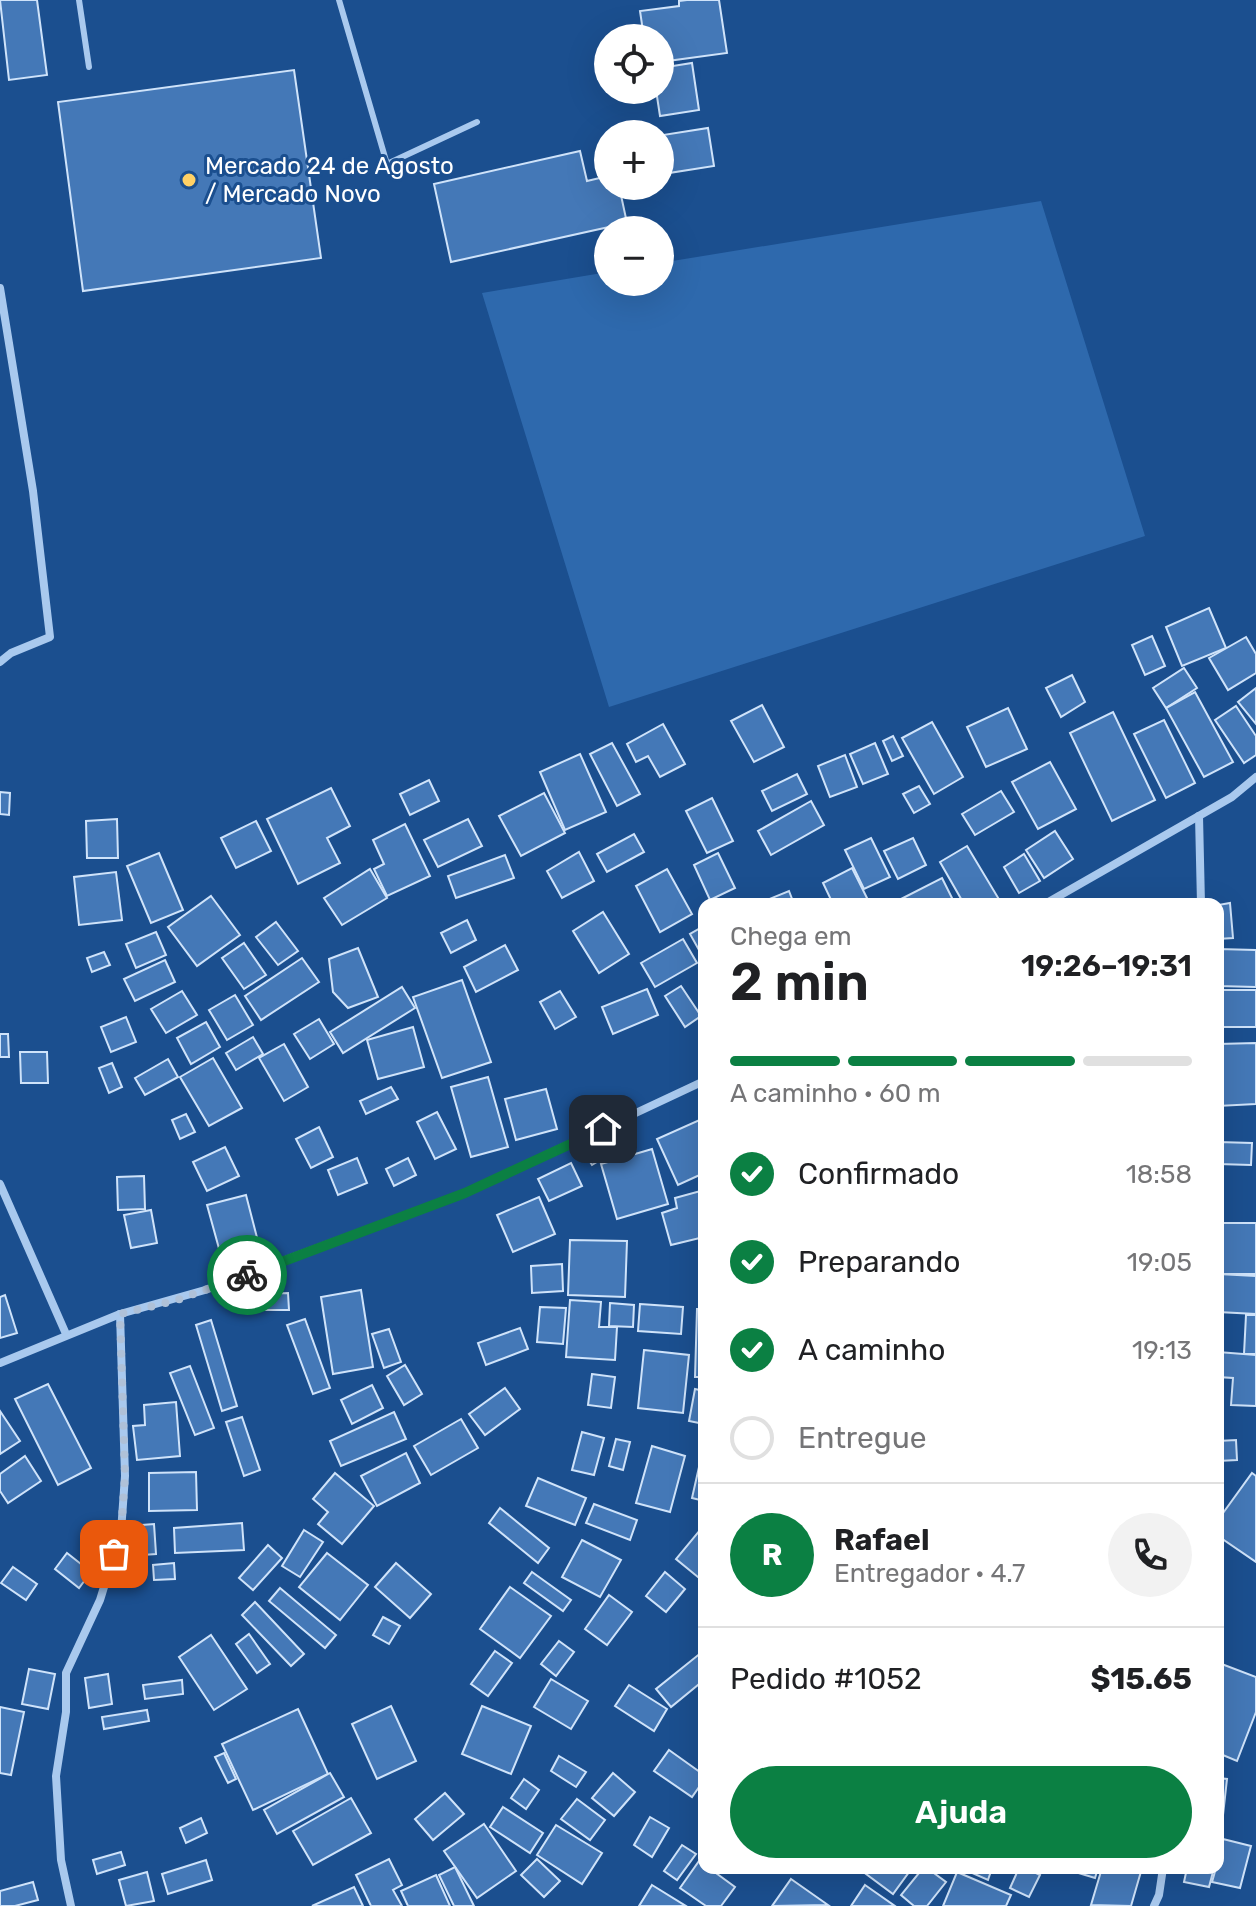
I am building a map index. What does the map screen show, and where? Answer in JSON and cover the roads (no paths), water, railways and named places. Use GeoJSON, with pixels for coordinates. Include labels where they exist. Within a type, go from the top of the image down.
{"type":"FeatureCollection","features":[{"type":"Feature","properties":{"kind":"street"},"geometry":{"type":"LineString","coordinates":[[0,288],[33,491],[50,637],[11,653],[0,662]]}},
{"type":"Feature","properties":{"kind":"street"},"geometry":{"type":"LineString","coordinates":[[1056,898],[1232,797],[1256,777]]}},
{"type":"Feature","properties":{"kind":"street"},"geometry":{"type":"LineString","coordinates":[[1199,816],[1201,898]]}},
{"type":"Feature","properties":{"kind":"street"},"geometry":{"type":"LineString","coordinates":[[0,1363],[120,1314],[205,1290],[465,1193],[698,1084]]}},
{"type":"Feature","properties":{"kind":"street"},"geometry":{"type":"LineString","coordinates":[[0,1184],[66,1334]]}},
{"type":"Feature","properties":{"kind":"street"},"geometry":{"type":"LineString","coordinates":[[71,1906],[61,1860],[56,1776],[66,1712],[66,1673],[100,1600],[121,1532],[125,1476],[120,1314]]}},
{"type":"Feature","properties":{"kind":"street"},"geometry":{"type":"LineString","coordinates":[[1154,1906],[1162,1874]]}},
{"type":"Feature","properties":{"kind":"lane"},"geometry":{"type":"LineString","coordinates":[[79,0],[89,67]]}},
{"type":"Feature","properties":{"kind":"lane"},"geometry":{"type":"LineString","coordinates":[[339,0],[387,164],[477,122]]}},
{"type":"Feature","properties":{"kind":"place","name":"Mercado 24 de Agosto / Mercado Novo"},"geometry":{"type":"Point","coordinates":[189,180]}}]}
